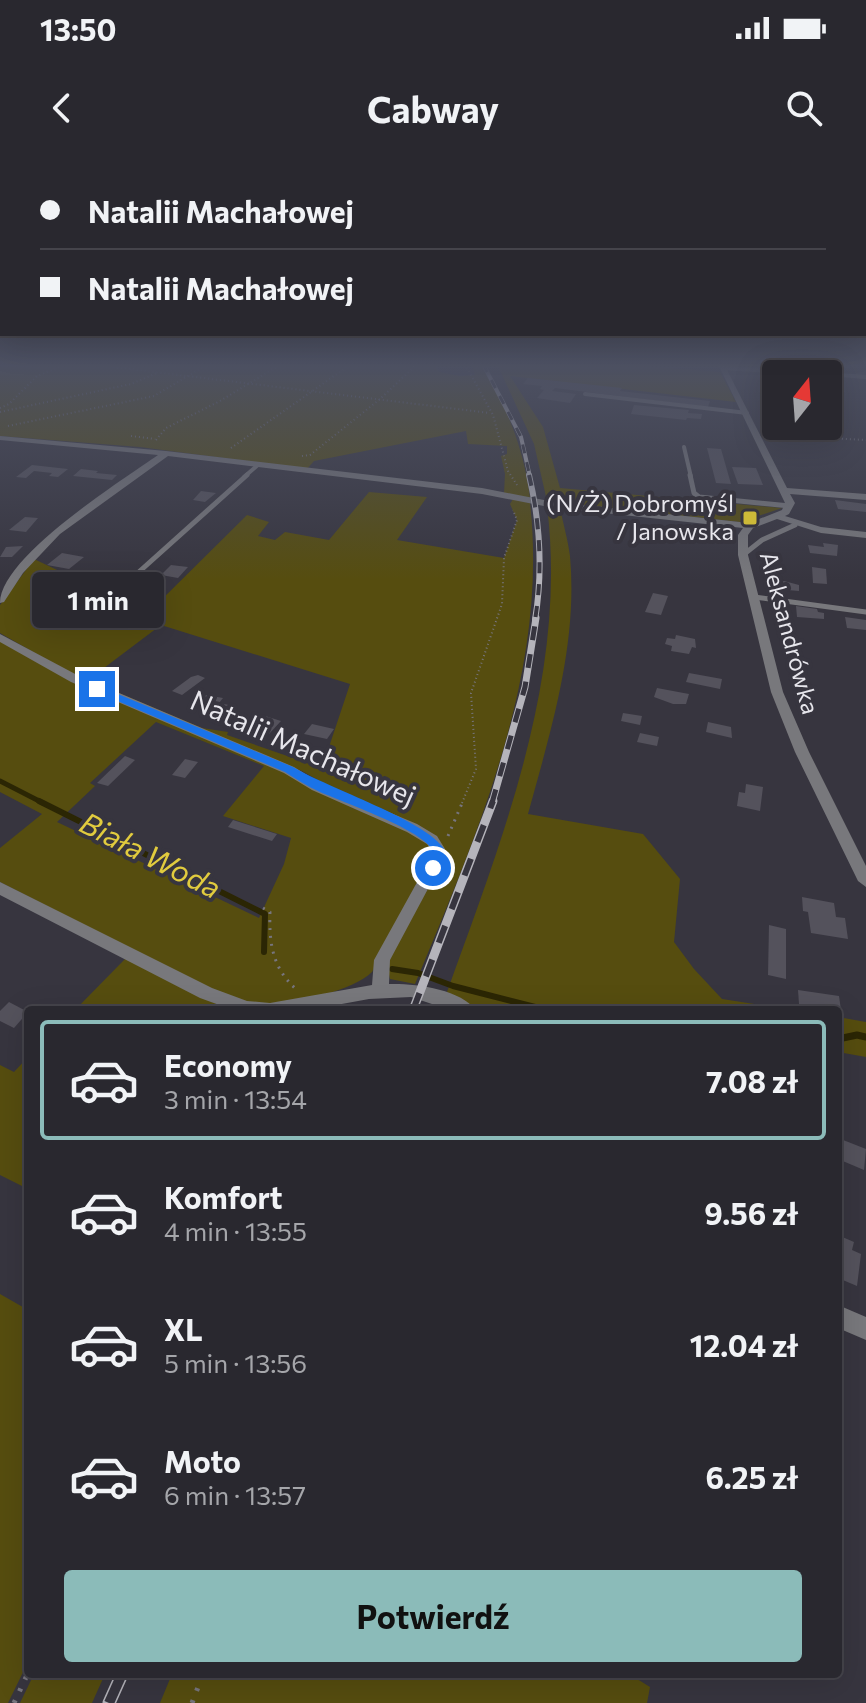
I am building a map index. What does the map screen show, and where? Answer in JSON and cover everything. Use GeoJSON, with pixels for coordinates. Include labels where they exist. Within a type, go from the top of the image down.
{"type":"FeatureCollection","features":[{"type":"Feature","properties":{"kind":"street"},"geometry":{"type":"LineString","coordinates":[[0,438],[166,453],[750,526],[778,516],[790,506],[786,491],[759,436]]}},
{"type":"Feature","properties":{"kind":"street"},"geometry":{"type":"LineString","coordinates":[[0,600],[19,571],[57,532],[166,453]]}},
{"type":"Feature","properties":{"kind":"street"},"geometry":{"type":"LineString","coordinates":[[786,491],[866,497]]}},
{"type":"Feature","properties":{"kind":"street"},"geometry":{"type":"LineString","coordinates":[[778,516],[795,525],[866,535]]}},
{"type":"Feature","properties":{"kind":"street","name":"Aleksandrówka"},"geometry":{"type":"LineString","coordinates":[[750,526],[743,535],[743,555],[782,705],[802,752],[862,864],[866,881]]}},
{"type":"Feature","properties":{"kind":"street","name":"Natalii Machałowej"},"geometry":{"type":"LineString","coordinates":[[0,637],[75,679],[289,770],[317,787],[412,828],[435,844],[438,857],[382,960],[380,991]]}},
{"type":"Feature","properties":{"kind":"street"},"geometry":{"type":"LineString","coordinates":[[0,888],[225,1002],[240,1006]]}},
{"type":"Feature","properties":{"kind":"street"},"geometry":{"type":"LineString","coordinates":[[294,1006],[380,991],[411,990],[442,998],[458,1006]]}},
{"type":"Feature","properties":{"kind":"street"},"geometry":{"type":"LineString","coordinates":[[842,1318],[866,1329]]}},
{"type":"Feature","properties":{"kind":"lane"},"geometry":{"type":"LineString","coordinates":[[684,447],[694,493],[699,497],[790,506]]}},
{"type":"Feature","properties":{"kind":"lane"},"geometry":{"type":"LineString","coordinates":[[121,588],[259,464]]}},
{"type":"Feature","properties":{"kind":"lane"},"geometry":{"type":"LineString","coordinates":[[743,555],[762,540],[795,525]]}},
{"type":"Feature","properties":{"kind":"lane"},"geometry":{"type":"LineString","coordinates":[[754,597],[866,612]]}},
{"type":"Feature","properties":{"kind":"path"},"geometry":{"type":"LineString","coordinates":[[159,436],[156,440],[164,441]]}},
{"type":"Feature","properties":{"kind":"path"},"geometry":{"type":"LineString","coordinates":[[243,451],[229,449],[248,436]]}},
{"type":"Feature","properties":{"kind":"path"},"geometry":{"type":"LineString","coordinates":[[298,456],[310,455],[334,436]]}},
{"type":"Feature","properties":{"kind":"path"},"geometry":{"type":"LineString","coordinates":[[435,844],[444,841],[449,834],[476,769],[471,693],[502,604],[504,558],[517,520],[510,504],[518,485],[508,471],[497,436]]}},
{"type":"Feature","properties":{"kind":"path"},"geometry":{"type":"LineString","coordinates":[[780,436],[866,440]]}},
{"type":"Feature","properties":{"kind":"path"},"geometry":{"type":"LineString","coordinates":[[263,908],[270,912],[270,947],[276,965],[292,986],[317,1002]]}},
{"type":"Feature","properties":{"kind":"path"},"geometry":{"type":"LineString","coordinates":[[14,1703],[26,1678]]}},
{"type":"Feature","properties":{"kind":"path"},"geometry":{"type":"LineString","coordinates":[[192,1703],[201,1678]]}},
{"type":"Feature","properties":{"kind":"shaded area"},"geometry":{"type":"Polygon","coordinates":[[[0,436],[441,436],[314,461],[307,469],[140,447],[0,436]]]}},
{"type":"Feature","properties":{"kind":"shaded area"},"geometry":{"type":"Polygon","coordinates":[[[467,436],[515,436],[530,498],[504,493],[505,474],[501,456],[507,454],[507,446],[468,444],[467,436]]]}},
{"type":"Feature","properties":{"kind":"shaded area"},"geometry":{"type":"Polygon","coordinates":[[[530,436],[546,436],[560,488],[782,508],[740,522],[547,501],[530,436]]]}},
{"type":"Feature","properties":{"kind":"shaded area"},"geometry":{"type":"Polygon","coordinates":[[[369,492],[427,497],[397,540],[504,558],[517,520],[510,504],[513,499],[530,503],[533,565],[529,627],[519,689],[484,809],[415,984],[390,979],[386,962],[444,851],[302,771],[77,677],[0,633],[0,605],[34,559],[74,578],[55,595],[142,619],[247,515],[269,522],[258,536],[275,540],[285,532],[329,540],[369,492]],[[161,625],[88,680],[202,728],[228,732],[227,735],[322,768],[350,684],[161,625]]]}},
{"type":"Feature","properties":{"kind":"shaded area"},"geometry":{"type":"Polygon","coordinates":[[[547,506],[560,508],[568,544],[570,622],[561,686],[528,814],[643,834],[680,879],[674,942],[722,999],[767,1006],[472,1006],[447,992],[509,814],[526,754],[548,631],[551,569],[547,506]]]}},
{"type":"Feature","properties":{"kind":"shaded area"},"geometry":{"type":"Polygon","coordinates":[[[0,640],[109,698],[285,772],[429,842],[431,860],[372,972],[347,987],[313,998],[277,1003],[248,1002],[212,990],[0,882],[0,848],[42,814],[0,792],[0,640]],[[156,722],[90,783],[95,786],[57,822],[259,918],[284,864],[291,838],[223,816],[264,766],[156,722]]]}},
{"type":"Feature","properties":{"kind":"shaded area"},"geometry":{"type":"Polygon","coordinates":[[[126,958],[221,1006],[79,1006],[126,958]]]}},
{"type":"Feature","properties":{"kind":"shaded area"},"geometry":{"type":"Polygon","coordinates":[[[842,1018],[866,1022],[866,1057],[842,1053],[842,1018]]]}},
{"type":"Feature","properties":{"kind":"shaded area"},"geometry":{"type":"Polygon","coordinates":[[[24,1061],[24,1187],[0,1175],[0,1065],[14,1072],[24,1061]]]}},
{"type":"Feature","properties":{"kind":"shaded area"},"geometry":{"type":"Polygon","coordinates":[[[0,1294],[24,1308],[24,1670],[8,1703],[0,1703],[0,1294]]]}},
{"type":"Feature","properties":{"kind":"shaded area"},"geometry":{"type":"Polygon","coordinates":[[[32,1678],[103,1678],[92,1703],[20,1703],[32,1678]]]}},
{"type":"Feature","properties":{"kind":"shaded area"},"geometry":{"type":"Polygon","coordinates":[[[170,1678],[635,1678],[650,1687],[647,1703],[160,1703],[170,1678]]]}},
{"type":"Feature","properties":{"kind":"building"},"geometry":{"type":"Polygon","coordinates":[[[707,448],[721,449],[731,484],[716,483],[707,448]]]}},
{"type":"Feature","properties":{"kind":"building"},"geometry":{"type":"Polygon","coordinates":[[[32,465],[68,469],[58,477],[49,476],[52,473],[34,471],[26,478],[16,477],[32,465]]]}},
{"type":"Feature","properties":{"kind":"building"},"geometry":{"type":"Polygon","coordinates":[[[732,467],[756,468],[763,485],[738,484],[732,467]]]}},
{"type":"Feature","properties":{"kind":"building"},"geometry":{"type":"Polygon","coordinates":[[[81,469],[117,475],[112,480],[73,476],[81,469]]]}},
{"type":"Feature","properties":{"kind":"building"},"geometry":{"type":"Polygon","coordinates":[[[201,491],[216,493],[205,502],[193,500],[201,491]]]}},
{"type":"Feature","properties":{"kind":"building"},"geometry":{"type":"Polygon","coordinates":[[[835,500],[866,504],[866,512],[838,509],[835,500]]]}},
{"type":"Feature","properties":{"kind":"building"},"geometry":{"type":"Polygon","coordinates":[[[25,517],[38,518],[26,532],[9,530],[25,517]]]}},
{"type":"Feature","properties":{"kind":"building"},"geometry":{"type":"Polygon","coordinates":[[[823,543],[838,545],[837,556],[810,553],[808,545],[824,547],[823,543]]]}},
{"type":"Feature","properties":{"kind":"building"},"geometry":{"type":"Polygon","coordinates":[[[23,546],[12,557],[0,557],[6,547],[23,546]]]}},
{"type":"Feature","properties":{"kind":"building"},"geometry":{"type":"Polygon","coordinates":[[[62,553],[84,557],[69,569],[47,565],[62,553]]]}},
{"type":"Feature","properties":{"kind":"building"},"geometry":{"type":"Polygon","coordinates":[[[171,565],[188,567],[178,578],[161,575],[171,565]]]}},
{"type":"Feature","properties":{"kind":"building"},"geometry":{"type":"Polygon","coordinates":[[[812,567],[826,569],[827,584],[813,583],[812,567]]]}},
{"type":"Feature","properties":{"kind":"building"},"geometry":{"type":"Polygon","coordinates":[[[775,582],[799,585],[799,591],[776,589],[775,582]]]}},
{"type":"Feature","properties":{"kind":"building"},"geometry":{"type":"Polygon","coordinates":[[[653,593],[668,596],[661,615],[645,612],[653,593]]]}},
{"type":"Feature","properties":{"kind":"building"},"geometry":{"type":"Polygon","coordinates":[[[117,596],[139,601],[128,611],[109,608],[113,604],[108,604],[117,596]]]}},
{"type":"Feature","properties":{"kind":"building"},"geometry":{"type":"Polygon","coordinates":[[[796,606],[817,609],[824,613],[824,619],[797,617],[796,606]]]}},
{"type":"Feature","properties":{"kind":"building"},"geometry":{"type":"Polygon","coordinates":[[[845,617],[866,620],[866,630],[847,628],[845,617]]]}},
{"type":"Feature","properties":{"kind":"building"},"geometry":{"type":"Polygon","coordinates":[[[676,635],[695,639],[696,648],[692,647],[689,654],[671,651],[672,646],[665,644],[667,638],[675,639],[676,635]]]}},
{"type":"Feature","properties":{"kind":"building"},"geometry":{"type":"Polygon","coordinates":[[[689,673],[722,679],[720,689],[686,682],[689,673]]]}},
{"type":"Feature","properties":{"kind":"building"},"geometry":{"type":"Polygon","coordinates":[[[198,675],[205,678],[182,695],[172,691],[191,677],[198,675]]]}},
{"type":"Feature","properties":{"kind":"building"},"geometry":{"type":"Polygon","coordinates":[[[657,688],[689,694],[686,704],[673,704],[654,697],[657,688]]]}},
{"type":"Feature","properties":{"kind":"building"},"geometry":{"type":"Polygon","coordinates":[[[206,695],[223,698],[219,703],[229,705],[222,712],[196,706],[206,695]]]}},
{"type":"Feature","properties":{"kind":"building"},"geometry":{"type":"Polygon","coordinates":[[[623,713],[642,716],[640,725],[621,721],[623,713]]]}},
{"type":"Feature","properties":{"kind":"building"},"geometry":{"type":"Polygon","coordinates":[[[262,715],[281,721],[269,734],[249,728],[262,715]]]}},
{"type":"Feature","properties":{"kind":"building"},"geometry":{"type":"Polygon","coordinates":[[[708,722],[731,727],[732,738],[706,732],[708,722]]]}},
{"type":"Feature","properties":{"kind":"building"},"geometry":{"type":"Polygon","coordinates":[[[312,724],[334,729],[327,739],[304,734],[312,724]]]}},
{"type":"Feature","properties":{"kind":"building"},"geometry":{"type":"Polygon","coordinates":[[[640,733],[659,737],[657,746],[637,742],[640,733]]]}},
{"type":"Feature","properties":{"kind":"building"},"geometry":{"type":"Polygon","coordinates":[[[125,756],[135,760],[108,786],[97,783],[125,756]]]}},
{"type":"Feature","properties":{"kind":"building"},"geometry":{"type":"Polygon","coordinates":[[[185,759],[198,762],[185,778],[172,775],[185,759]]]}},
{"type":"Feature","properties":{"kind":"building"},"geometry":{"type":"Polygon","coordinates":[[[746,784],[763,787],[760,811],[737,806],[739,792],[745,793],[746,784]]]}},
{"type":"Feature","properties":{"kind":"building"},"geometry":{"type":"Polygon","coordinates":[[[233,820],[277,834],[272,841],[228,827],[233,820]]]}},
{"type":"Feature","properties":{"kind":"building"},"geometry":{"type":"Polygon","coordinates":[[[802,897],[834,903],[836,917],[845,918],[848,939],[811,933],[808,912],[803,911],[802,897]]]}},
{"type":"Feature","properties":{"kind":"building"},"geometry":{"type":"Polygon","coordinates":[[[769,925],[786,929],[786,979],[768,975],[769,925]]]}},
{"type":"Feature","properties":{"kind":"building"},"geometry":{"type":"Polygon","coordinates":[[[798,990],[839,996],[840,1006],[813,1006],[799,1004],[798,990]]]}},
{"type":"Feature","properties":{"kind":"building"},"geometry":{"type":"Polygon","coordinates":[[[9,1002],[24,1010],[24,1017],[14,1028],[0,1021],[0,1011],[9,1002]]]}},
{"type":"Feature","properties":{"kind":"building"},"geometry":{"type":"Polygon","coordinates":[[[842,1140],[866,1149],[864,1170],[842,1161],[842,1140]]]}},
{"type":"Feature","properties":{"kind":"building"},"geometry":{"type":"Polygon","coordinates":[[[842,1237],[854,1242],[852,1250],[861,1254],[857,1286],[842,1280],[842,1237]]]}},
{"type":"Feature","properties":{"kind":"waterway","name":"Biała Woda"},"geometry":{"type":"LineString","coordinates":[[0,781],[43,803]]}},
{"type":"Feature","properties":{"kind":"waterway","name":"Biała Woda"},"geometry":{"type":"LineString","coordinates":[[39,801],[43,803]]}},
{"type":"Feature","properties":{"kind":"waterway","name":"Biała Woda"},"geometry":{"type":"LineString","coordinates":[[43,803],[265,914],[264,952]]}},
{"type":"Feature","properties":{"kind":"waterway","name":"Biała Woda"},"geometry":{"type":"LineString","coordinates":[[392,969],[418,973],[453,986],[531,1006]]}},
{"type":"Feature","properties":{"kind":"waterway","name":"Biała Woda"},"geometry":{"type":"LineString","coordinates":[[842,1038],[857,1035],[866,1037]]}},
{"type":"Feature","properties":{"kind":"railway"},"geometry":{"type":"LineString","coordinates":[[520,436],[530,477]]}},
{"type":"Feature","properties":{"kind":"railway"},"geometry":{"type":"LineString","coordinates":[[529,475],[539,547],[535,620]]}},
{"type":"Feature","properties":{"kind":"railway"},"geometry":{"type":"LineString","coordinates":[[492,803],[525,687],[536,618]]}},
{"type":"Feature","properties":{"kind":"railway"},"geometry":{"type":"LineString","coordinates":[[415,1006],[493,801]]}},
{"type":"Feature","properties":{"kind":"railway"},"geometry":{"type":"LineString","coordinates":[[109,1703],[120,1678]]}},
{"type":"Feature","properties":{"kind":"place","name":"(N/Ż) Dobromyśl / Janowska"},"geometry":{"type":"Point","coordinates":[750,518]}},
{"type":"Feature","properties":{"kind":"route"},"geometry":{"type":"LineString","coordinates":[[97,689],[289,770],[317,787],[412,828],[432,840],[438,849],[433,868]]}}]}
